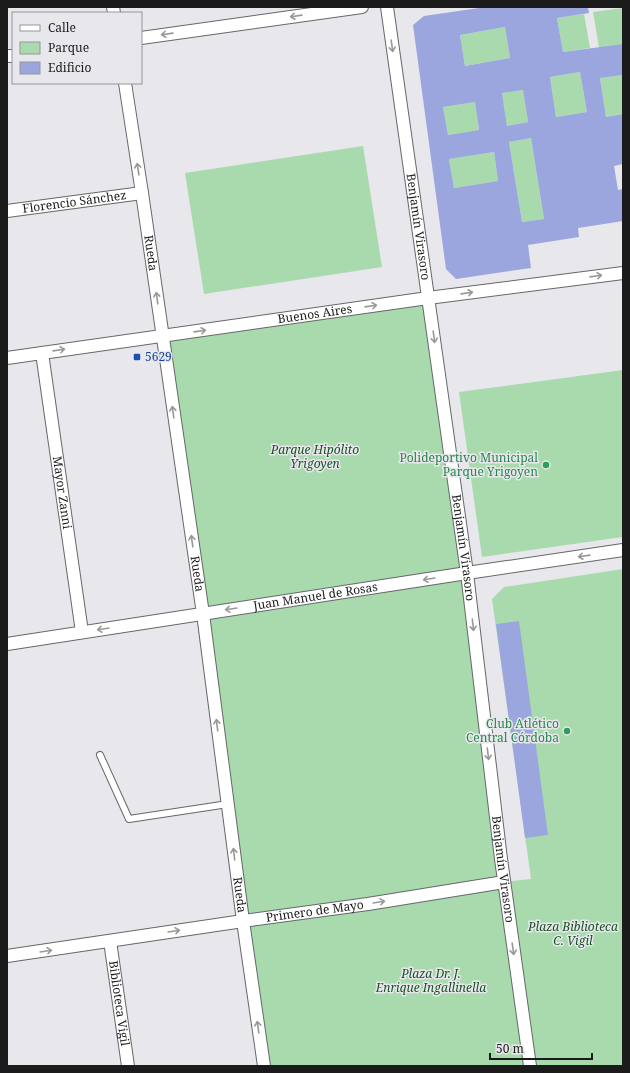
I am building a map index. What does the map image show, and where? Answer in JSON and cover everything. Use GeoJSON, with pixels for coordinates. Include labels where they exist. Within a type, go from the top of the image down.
{"type":"FeatureCollection","features":[{"type":"Feature","properties":{"kind":"street"},"geometry":{"type":"LineString","coordinates":[[142,38],[362,7]]}},
{"type":"Feature","properties":{"kind":"street","name":"Benjamín Virasoro"},"geometry":{"type":"LineString","coordinates":[[387,7],[467,572],[504,882],[530,1066]]}},
{"type":"Feature","properties":{"kind":"street","name":"Rueda"},"geometry":{"type":"LineString","coordinates":[[125,84],[203,614],[243,921],[264,1066]]}},
{"type":"Feature","properties":{"kind":"street","name":"Florencio Sánchez"},"geometry":{"type":"LineString","coordinates":[[7,211],[142,192]]}},
{"type":"Feature","properties":{"kind":"street","name":"Buenos Aires"},"geometry":{"type":"LineString","coordinates":[[7,358],[428,298],[623,272]]}},
{"type":"Feature","properties":{"kind":"street","name":"Mayor Zanni"},"geometry":{"type":"LineString","coordinates":[[42,353],[82,632]]}},
{"type":"Feature","properties":{"kind":"street","name":"Juan Manuel de Rosas"},"geometry":{"type":"LineString","coordinates":[[7,644],[467,572],[623,550]]}},
{"type":"Feature","properties":{"kind":"street","name":"Primero de Mayo"},"geometry":{"type":"LineString","coordinates":[[7,956],[368,904],[504,882]]}},
{"type":"Feature","properties":{"kind":"street","name":"Biblioteca Vigil"},"geometry":{"type":"LineString","coordinates":[[110,941],[128,1066]]}},
{"type":"Feature","properties":{"kind":"lane"},"geometry":{"type":"LineString","coordinates":[[100,755],[130,819],[228,804]]}},
{"type":"Feature","properties":{"kind":"green space"},"geometry":{"type":"Polygon","coordinates":[[[623,8],[623,44],[599,48],[593,12],[623,8]]]}},
{"type":"Feature","properties":{"kind":"green space"},"geometry":{"type":"Polygon","coordinates":[[[584,14],[590,48],[563,52],[557,18],[584,14]]]}},
{"type":"Feature","properties":{"kind":"green space"},"geometry":{"type":"Polygon","coordinates":[[[505,27],[510,58],[465,66],[460,35],[505,27]]]}},
{"type":"Feature","properties":{"kind":"green space"},"geometry":{"type":"Polygon","coordinates":[[[580,72],[587,112],[556,117],[550,77],[580,72]]]}},
{"type":"Feature","properties":{"kind":"green space"},"geometry":{"type":"Polygon","coordinates":[[[623,75],[623,114],[606,117],[600,78],[623,75]]]}},
{"type":"Feature","properties":{"kind":"green space"},"geometry":{"type":"Polygon","coordinates":[[[523,90],[528,122],[507,126],[502,93],[523,90]]]}},
{"type":"Feature","properties":{"kind":"green space"},"geometry":{"type":"Polygon","coordinates":[[[475,102],[479,130],[448,135],[443,107],[475,102]]]}},
{"type":"Feature","properties":{"kind":"green space"},"geometry":{"type":"Polygon","coordinates":[[[531,138],[544,219],[522,222],[509,142],[531,138]]]}},
{"type":"Feature","properties":{"kind":"green space"},"geometry":{"type":"Polygon","coordinates":[[[363,146],[382,267],[204,294],[185,173],[363,146]]]}},
{"type":"Feature","properties":{"kind":"green space"},"geometry":{"type":"Polygon","coordinates":[[[494,152],[498,181],[454,188],[449,159],[494,152]]]}},
{"type":"Feature","properties":{"kind":"green space","name":"Parque Hipólito Yrigoyen"},"geometry":{"type":"Polygon","coordinates":[[[428,298],[504,882],[531,879],[492,599],[504,587],[623,569],[623,1066],[264,1066],[162,336],[428,298]]]}},
{"type":"Feature","properties":{"kind":"green space","name":"Polideportivo Municipal Parque Yrigoyen"},"geometry":{"type":"Polygon","coordinates":[[[623,370],[623,537],[482,557],[459,392],[623,370]]]}},
{"type":"Feature","properties":{"kind":"building"},"geometry":{"type":"Polygon","coordinates":[[[486,7],[588,7],[589,13],[557,18],[563,52],[623,44],[623,75],[600,78],[606,117],[623,114],[623,164],[614,166],[618,190],[623,189],[623,221],[578,228],[579,237],[528,245],[531,268],[456,279],[446,269],[413,25],[424,16],[486,7]],[[505,27],[460,35],[465,66],[510,58],[505,27]],[[580,72],[550,77],[556,117],[587,112],[580,72]],[[523,90],[502,93],[507,126],[528,122],[523,90]],[[475,102],[443,107],[448,135],[479,130],[475,102]],[[531,138],[509,142],[522,222],[544,219],[531,138]],[[494,152],[449,159],[454,188],[498,181],[494,152]]]}},
{"type":"Feature","properties":{"kind":"building"},"geometry":{"type":"Polygon","coordinates":[[[519,621],[548,835],[525,838],[496,624],[519,621]]]}},
{"type":"Feature","properties":{"kind":"place","name":"5629"},"geometry":{"type":"Point","coordinates":[137,357]}},
{"type":"Feature","properties":{"kind":"place","name":"Polideportivo Municipal Parque Yrigoyen"},"geometry":{"type":"Point","coordinates":[546,465]}},
{"type":"Feature","properties":{"kind":"place","name":"Club Atlético Central Córdoba"},"geometry":{"type":"Point","coordinates":[567,731]}},
{"type":"Feature","properties":{"kind":"park label","name":"Plaza Biblioteca C. Vigil"},"geometry":{"type":"Point","coordinates":[573,934]}},
{"type":"Feature","properties":{"kind":"park label","name":"Plaza Dr. J. Enrique Ingallinella"},"geometry":{"type":"Point","coordinates":[431,981]}}]}
